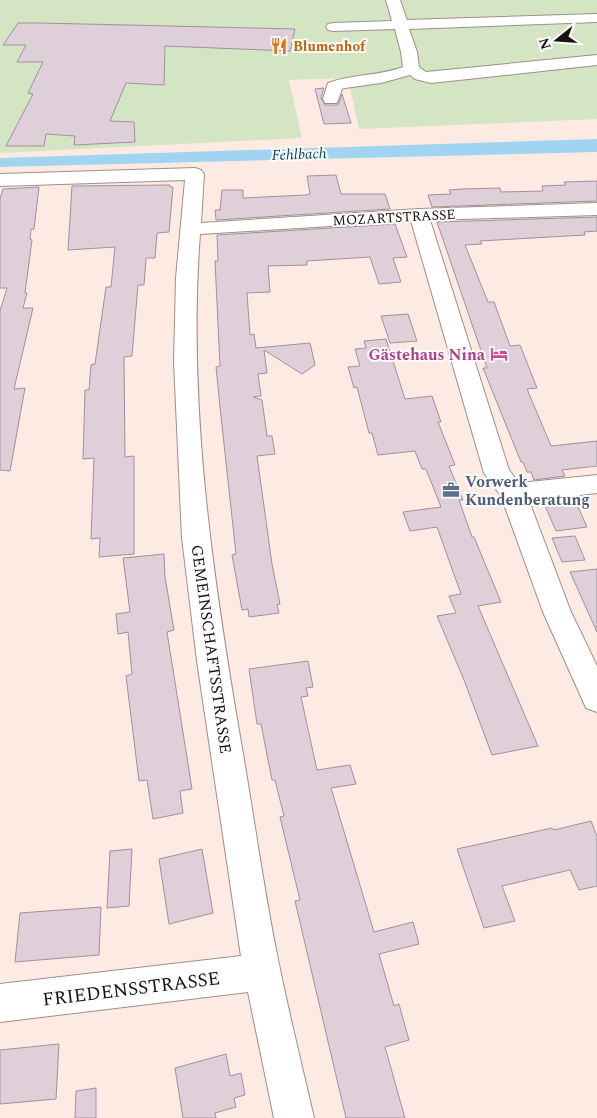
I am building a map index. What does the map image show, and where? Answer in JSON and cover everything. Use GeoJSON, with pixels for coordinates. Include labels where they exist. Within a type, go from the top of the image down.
{"type":"FeatureCollection","features":[{"type":"Feature","properties":{"kind":"street"},"geometry":{"type":"LineString","coordinates":[[393,0],[409,52],[404,72]]}},
{"type":"Feature","properties":{"kind":"street"},"geometry":{"type":"LineString","coordinates":[[333,27],[597,18]]}},
{"type":"Feature","properties":{"kind":"street"},"geometry":{"type":"LineString","coordinates":[[331,98],[334,86],[343,82],[404,72],[431,78],[597,60]]}},
{"type":"Feature","properties":{"kind":"street","name":"GEMEINSCHAFTSSTRASSE"},"geometry":{"type":"LineString","coordinates":[[0,180],[195,174],[186,278],[185,362],[196,538],[212,661],[262,972],[294,1118]]}},
{"type":"Feature","properties":{"kind":"street","name":"MOZARTSTRASSE"},"geometry":{"type":"LineString","coordinates":[[191,229],[419,215],[597,209]]}},
{"type":"Feature","properties":{"kind":"street"},"geometry":{"type":"LineString","coordinates":[[419,215],[497,473],[512,493],[557,612],[597,699]]}},
{"type":"Feature","properties":{"kind":"street"},"geometry":{"type":"LineString","coordinates":[[512,493],[597,484]]}},
{"type":"Feature","properties":{"kind":"street","name":"FRIEDENSSTRASSE"},"geometry":{"type":"LineString","coordinates":[[0,1003],[262,972]]}},
{"type":"Feature","properties":{"kind":"green space"},"geometry":{"type":"Polygon","coordinates":[[[0,0],[388,0],[414,67],[392,0],[597,0],[597,119],[359,129],[348,78],[289,80],[302,138],[0,153],[0,0]]]}},
{"type":"Feature","properties":{"kind":"water","name":"Fehlbach"},"geometry":{"type":"Polygon","coordinates":[[[597,139],[597,152],[0,167],[0,158],[597,139]]]}},
{"type":"Feature","properties":{"kind":"building"},"geometry":{"type":"Polygon","coordinates":[[[18,23],[295,29],[290,51],[165,46],[164,85],[126,83],[110,121],[134,122],[135,142],[74,145],[75,136],[46,134],[44,146],[6,146],[33,94],[28,93],[43,62],[17,62],[26,45],[3,45],[18,23]]]}},
{"type":"Feature","properties":{"kind":"building"},"geometry":{"type":"Polygon","coordinates":[[[324,88],[321,98],[325,105],[338,105],[342,94],[351,123],[324,124],[315,89],[324,88]]]}},
{"type":"Feature","properties":{"kind":"building"},"geometry":{"type":"Polygon","coordinates":[[[336,175],[341,194],[385,194],[390,209],[216,220],[215,210],[220,210],[222,190],[243,190],[243,198],[306,195],[310,194],[307,176],[336,175]]]}},
{"type":"Feature","properties":{"kind":"building"},"geometry":{"type":"Polygon","coordinates":[[[597,181],[597,201],[432,207],[428,195],[451,194],[449,190],[462,189],[500,188],[501,192],[543,191],[542,186],[566,185],[564,182],[597,181]]]}},
{"type":"Feature","properties":{"kind":"building"},"geometry":{"type":"Polygon","coordinates":[[[170,185],[170,187],[173,187],[169,232],[157,233],[155,258],[146,258],[144,285],[138,285],[132,356],[124,357],[125,457],[134,456],[134,554],[99,557],[100,538],[91,539],[94,458],[83,459],[85,390],[89,390],[91,365],[95,364],[106,287],[111,287],[115,247],[68,250],[72,186],[170,185]]]}},
{"type":"Feature","properties":{"kind":"building"},"geometry":{"type":"Polygon","coordinates":[[[39,187],[34,229],[31,229],[30,239],[32,240],[25,293],[27,293],[23,308],[33,308],[14,389],[25,388],[10,471],[0,470],[0,311],[7,288],[0,288],[0,199],[3,189],[39,187]]]}},
{"type":"Feature","properties":{"kind":"building"},"geometry":{"type":"Polygon","coordinates":[[[597,217],[597,231],[584,232],[585,235],[480,241],[482,244],[465,245],[488,302],[494,302],[510,346],[520,345],[537,388],[527,389],[551,446],[597,441],[597,466],[562,470],[565,476],[534,480],[531,472],[527,472],[523,462],[521,462],[483,368],[487,368],[437,222],[597,217]]]}},
{"type":"Feature","properties":{"kind":"building"},"geometry":{"type":"Polygon","coordinates":[[[395,224],[407,257],[393,258],[401,282],[379,284],[370,257],[307,261],[307,265],[268,266],[270,292],[247,293],[250,335],[254,334],[256,348],[310,343],[315,365],[302,374],[264,350],[267,373],[258,374],[261,396],[253,397],[262,400],[267,436],[272,436],[275,454],[257,456],[272,564],[280,604],[277,605],[279,613],[249,617],[248,609],[242,610],[232,555],[236,554],[216,367],[220,366],[215,261],[218,261],[217,235],[395,224]]]}},
{"type":"Feature","properties":{"kind":"building"},"geometry":{"type":"Polygon","coordinates":[[[408,314],[417,341],[390,343],[381,316],[408,314]]]}},
{"type":"Feature","properties":{"kind":"building"},"geometry":{"type":"Polygon","coordinates":[[[386,339],[405,399],[432,396],[441,422],[438,422],[455,465],[449,466],[463,500],[459,500],[472,537],[474,537],[501,602],[478,606],[538,746],[492,755],[464,680],[437,616],[456,613],[449,596],[461,594],[437,527],[410,531],[403,512],[441,507],[426,469],[422,469],[415,451],[378,455],[372,433],[369,433],[357,387],[354,388],[348,367],[360,366],[355,349],[366,348],[364,341],[386,339]]]}},
{"type":"Feature","properties":{"kind":"building"},"geometry":{"type":"Polygon","coordinates":[[[574,498],[587,527],[556,531],[543,501],[574,498]]]}},
{"type":"Feature","properties":{"kind":"building"},"geometry":{"type":"Polygon","coordinates":[[[575,536],[585,560],[562,562],[552,538],[575,536]]]}},
{"type":"Feature","properties":{"kind":"building"},"geometry":{"type":"Polygon","coordinates":[[[164,554],[165,577],[174,630],[167,632],[192,789],[180,791],[183,813],[153,819],[147,780],[139,781],[126,676],[132,674],[128,632],[118,634],[116,614],[130,612],[123,558],[164,554]]]}},
{"type":"Feature","properties":{"kind":"building"},"geometry":{"type":"Polygon","coordinates":[[[597,569],[597,632],[570,572],[597,569]]]}},
{"type":"Feature","properties":{"kind":"building"},"geometry":{"type":"Polygon","coordinates":[[[308,661],[313,687],[306,688],[308,696],[301,697],[317,770],[350,765],[356,784],[331,788],[374,932],[413,922],[419,944],[379,954],[394,1006],[399,1004],[409,1040],[385,1047],[405,1118],[346,1118],[295,901],[300,900],[280,817],[284,816],[275,780],[272,780],[261,724],[257,724],[249,669],[308,661]]]}},
{"type":"Feature","properties":{"kind":"building"},"geometry":{"type":"Polygon","coordinates":[[[591,821],[597,836],[597,886],[579,890],[570,870],[502,886],[515,921],[484,928],[457,849],[591,821]]]}},
{"type":"Feature","properties":{"kind":"building"},"geometry":{"type":"Polygon","coordinates":[[[132,849],[129,906],[107,908],[110,851],[132,849]]]}},
{"type":"Feature","properties":{"kind":"building"},"geometry":{"type":"Polygon","coordinates":[[[202,849],[213,913],[169,924],[159,859],[202,849]]]}},
{"type":"Feature","properties":{"kind":"building"},"geometry":{"type":"Polygon","coordinates":[[[101,907],[99,955],[15,962],[20,913],[101,907]]]}},
{"type":"Feature","properties":{"kind":"building"},"geometry":{"type":"Polygon","coordinates":[[[59,1044],[56,1099],[0,1104],[0,1050],[59,1044]]]}},
{"type":"Feature","properties":{"kind":"building"},"geometry":{"type":"Polygon","coordinates":[[[226,1054],[230,1076],[241,1073],[245,1095],[234,1098],[236,1107],[215,1113],[216,1118],[183,1118],[175,1068],[226,1054]]]}},
{"type":"Feature","properties":{"kind":"building"},"geometry":{"type":"Polygon","coordinates":[[[96,1088],[96,1118],[75,1118],[76,1091],[96,1088]]]}},
{"type":"Feature","properties":{"kind":"place","name":"Blumenhof"},"geometry":{"type":"Point","coordinates":[279,46]}},
{"type":"Feature","properties":{"kind":"place","name":"Gästehaus Nina"},"geometry":{"type":"Point","coordinates":[499,354]}},
{"type":"Feature","properties":{"kind":"place","name":"Vorwerk Kundenberatung"},"geometry":{"type":"Point","coordinates":[451,490]}}]}
